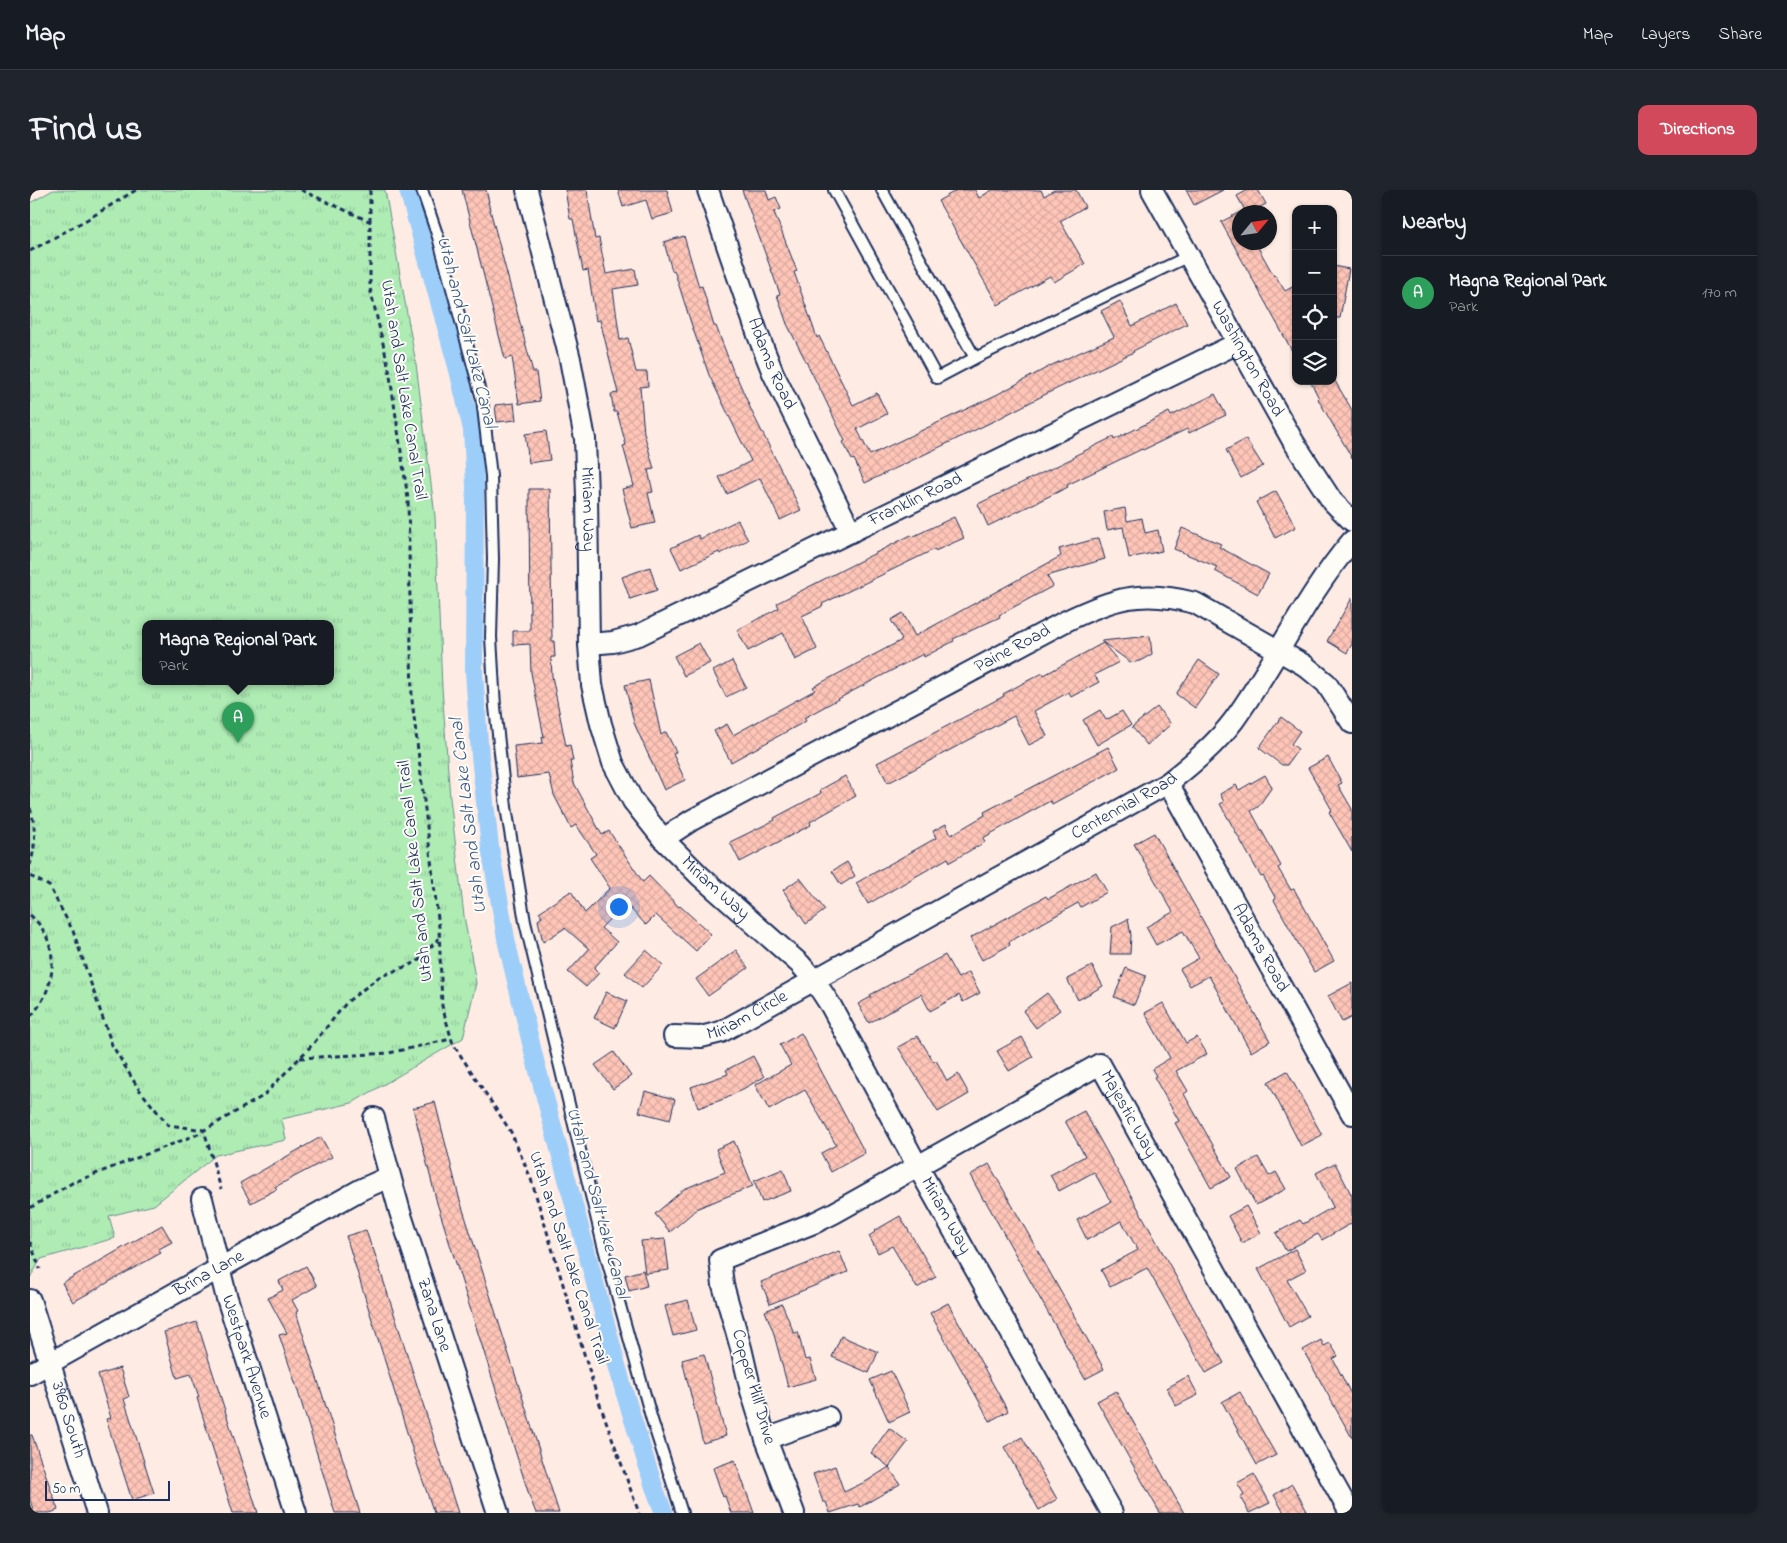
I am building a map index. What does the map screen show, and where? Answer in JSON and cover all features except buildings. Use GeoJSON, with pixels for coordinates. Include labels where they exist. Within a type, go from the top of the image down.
{"type":"FeatureCollection","features":[{"type":"Feature","properties":{"kind":"street","name":"Miriam Way"},"geometry":{"type":"LineString","coordinates":[[527,190],[570,359],[585,439],[588,505],[589,644],[592,685],[600,724],[613,762],[634,801],[663,839],[700,876],[800,964],[814,980],[831,1006],[918,1167],[1112,1513]]}},
{"type":"Feature","properties":{"kind":"street","name":"Adams Road"},"geometry":{"type":"LineString","coordinates":[[708,190],[773,373],[851,532]]}},
{"type":"Feature","properties":{"kind":"street","name":"Washington Road"},"geometry":{"type":"LineString","coordinates":[[1152,190],[1313,474],[1332,501],[1352,521]]}},
{"type":"Feature","properties":{"kind":"street","name":"Franklin Road"},"geometry":{"type":"LineString","coordinates":[[589,644],[613,642],[640,635],[1238,343]]}},
{"type":"Feature","properties":{"kind":"street","name":"Centennial Road"},"geometry":{"type":"LineString","coordinates":[[814,980],[1168,783],[1189,767],[1234,720],[1320,583],[1352,541]]}},
{"type":"Feature","properties":{"kind":"street","name":"Paine Road"},"geometry":{"type":"LineString","coordinates":[[663,839],[692,820],[1064,622],[1114,600],[1136,596],[1176,598],[1195,604],[1304,665],[1326,683],[1352,723]]}},
{"type":"Feature","properties":{"kind":"street","name":"Adams Road"},"geometry":{"type":"LineString","coordinates":[[1168,783],[1352,1114]]}},
{"type":"Feature","properties":{"kind":"street","name":"Miriam Circle"},"geometry":{"type":"LineString","coordinates":[[674,1036],[701,1037],[721,1032],[814,980]]}},
{"type":"Feature","properties":{"kind":"street","name":"Majestic Way"},"geometry":{"type":"LineString","coordinates":[[720,1260],[816,1222],[918,1167],[1100,1064],[1350,1513]]}},
{"type":"Feature","properties":{"kind":"street","name":"Zana Lane"},"geometry":{"type":"LineString","coordinates":[[374,1118],[389,1177],[498,1513]]}},
{"type":"Feature","properties":{"kind":"street","name":"Brina Lane"},"geometry":{"type":"LineString","coordinates":[[30,1374],[360,1190],[389,1177]]}},
{"type":"Feature","properties":{"kind":"street","name":"Westpark Avenue"},"geometry":{"type":"LineString","coordinates":[[202,1199],[226,1295],[296,1513]]}},
{"type":"Feature","properties":{"kind":"street","name":"Copper Hill Drive"},"geometry":{"type":"LineString","coordinates":[[720,1260],[723,1285],[751,1391],[766,1439],[794,1513]]}},
{"type":"Feature","properties":{"kind":"street","name":"3960 South"},"geometry":{"type":"LineString","coordinates":[[30,1300],[97,1513]]}},
{"type":"Feature","properties":{"kind":"street"},"geometry":{"type":"LineString","coordinates":[[766,1439],[828,1416]]}},
{"type":"Feature","properties":{"kind":"lane"},"geometry":{"type":"LineString","coordinates":[[422,190],[438,237],[482,399],[490,476],[493,558],[491,637],[495,707],[506,807],[525,922],[606,1254],[652,1420],[682,1513]]}},
{"type":"Feature","properties":{"kind":"lane"},"geometry":{"type":"LineString","coordinates":[[834,190],[937,378],[1189,256]]}},
{"type":"Feature","properties":{"kind":"lane"},"geometry":{"type":"LineString","coordinates":[[882,190],[975,358]]}},
{"type":"Feature","properties":{"kind":"path"},"geometry":{"type":"LineString","coordinates":[[30,251],[136,190]]}},
{"type":"Feature","properties":{"kind":"path"},"geometry":{"type":"LineString","coordinates":[[301,190],[371,222]]}},
{"type":"Feature","properties":{"kind":"path","name":"Utah and Salt Lake Canal Trail"},"geometry":{"type":"LineString","coordinates":[[370,190],[370,288],[389,369],[408,499],[412,700],[440,938],[442,1006],[453,1044],[511,1132],[531,1179],[596,1393],[639,1513]]}},
{"type":"Feature","properties":{"kind":"path"},"geometry":{"type":"LineString","coordinates":[[30,808],[34,823],[34,852],[30,865]]}},
{"type":"Feature","properties":{"kind":"path"},"geometry":{"type":"LineString","coordinates":[[30,876],[49,886],[73,931],[112,1045],[138,1088],[168,1125],[204,1130]]}},
{"type":"Feature","properties":{"kind":"path"},"geometry":{"type":"LineString","coordinates":[[30,915],[44,930],[49,942],[52,958],[51,978],[47,993],[40,1007],[30,1017]]}},
{"type":"Feature","properties":{"kind":"path"},"geometry":{"type":"LineString","coordinates":[[30,1208],[72,1183],[196,1134],[263,1096],[313,1044],[347,1002],[379,977],[417,962],[440,938]]}},
{"type":"Feature","properties":{"kind":"path"},"geometry":{"type":"LineString","coordinates":[[300,1058],[389,1054],[451,1039]]}},
{"type":"Feature","properties":{"kind":"path"},"geometry":{"type":"LineString","coordinates":[[204,1130],[221,1189]]}},
{"type":"Feature","properties":{"kind":"path"},"geometry":{"type":"LineString","coordinates":[[30,1242],[40,1269]]}},
{"type":"Feature","properties":{"kind":"green space"},"geometry":{"type":"Polygon","coordinates":[[[53,190],[385,190],[416,364],[435,516],[442,688],[450,798],[464,916],[476,983],[463,1038],[352,1103],[282,1119],[286,1140],[216,1155],[154,1205],[109,1216],[115,1238],[41,1259],[30,1278],[30,203],[53,190]]]}},
{"type":"Feature","properties":{"kind":"waterway","name":"Utah and Salt Lake Canal"},"geometry":{"type":"LineString","coordinates":[[408,190],[458,370],[472,430],[475,486],[474,672],[480,756],[490,847],[507,944],[535,1060],[624,1391],[664,1513]]}},
{"type":"Feature","properties":{"kind":"place","name":"Magna Regional Park"},"geometry":{"type":"Point","coordinates":[238,743]}}]}
